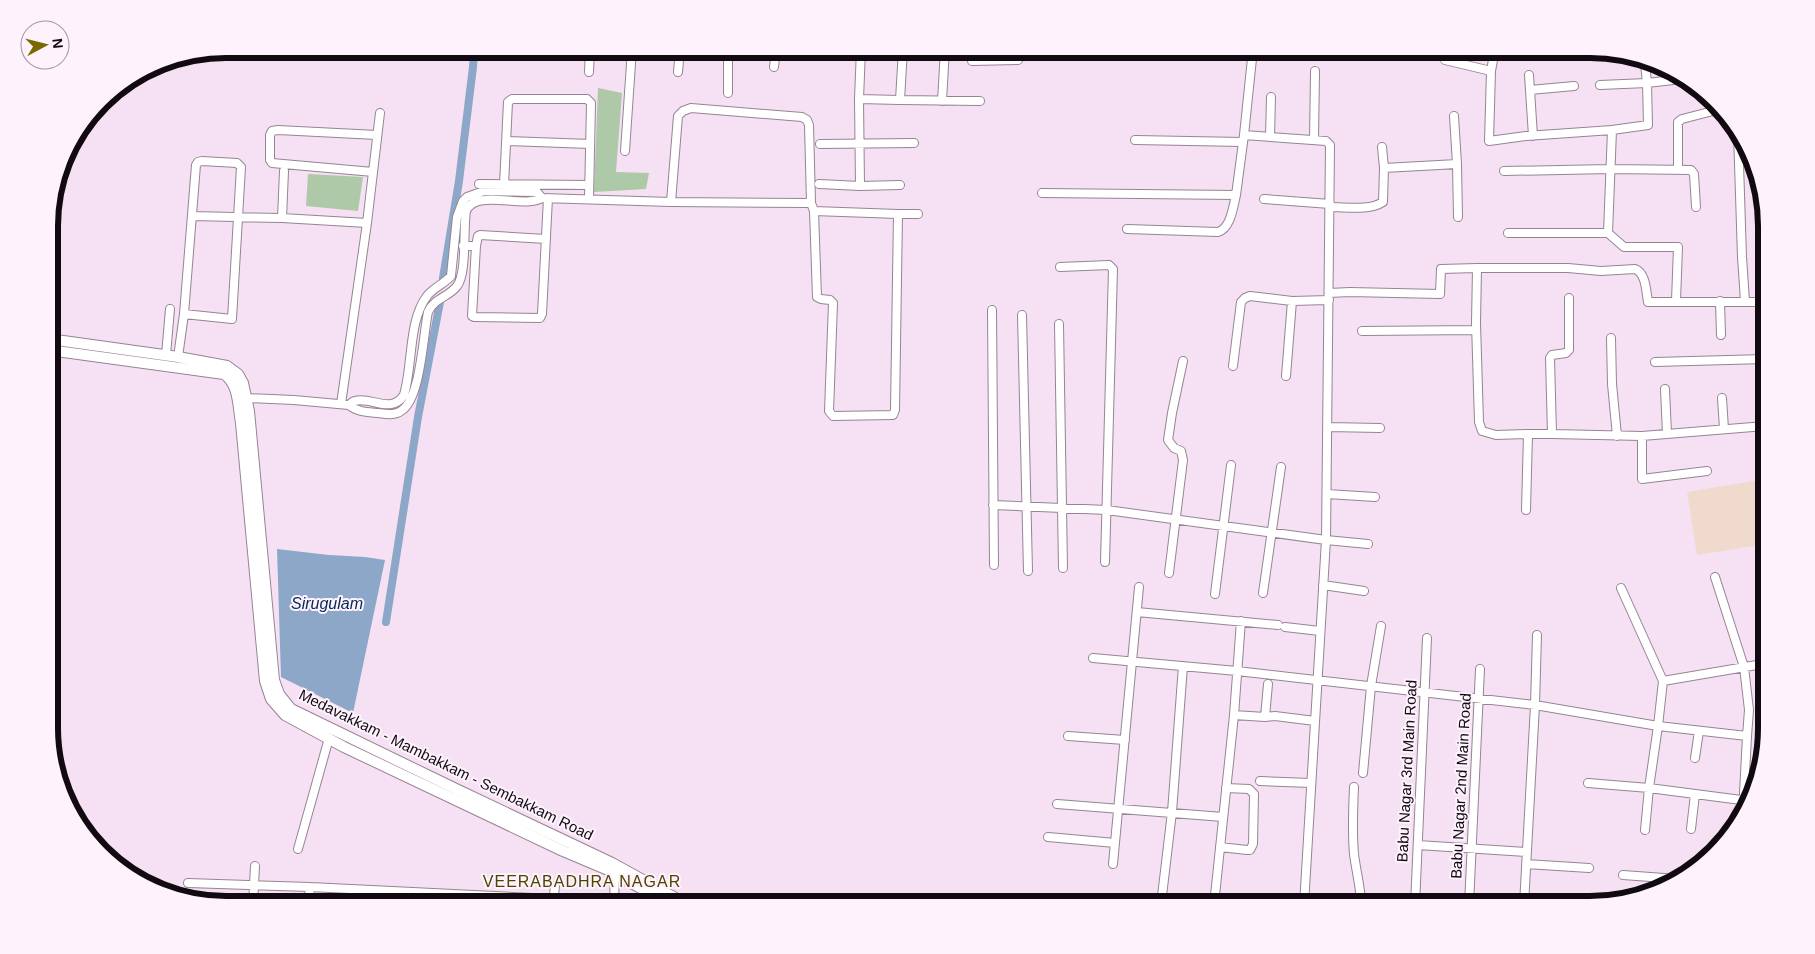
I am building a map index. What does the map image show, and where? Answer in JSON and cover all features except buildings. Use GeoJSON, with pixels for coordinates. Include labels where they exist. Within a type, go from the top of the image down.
{"type":"FeatureCollection","features":[{"type":"Feature","properties":{"kind":"main road","name":"Medavakkam - Mambakkam - Sembakkam Road"},"geometry":{"type":"LineString","coordinates":[[58,340],[166,355],[227,366],[238,374],[243,383],[249,416],[274,680],[279,694],[290,709],[670,896]]}},
{"type":"Feature","properties":{"kind":"main road","name":"Medavakkam - Mambakkam - Sembakkam Road"},"geometry":{"type":"LineString","coordinates":[[58,351],[224,374],[232,379],[235,385],[242,423],[265,681],[271,698],[285,715],[328,738],[554,847],[615,869],[657,896]]}},
{"type":"Feature","properties":{"kind":"street"},"geometry":{"type":"LineString","coordinates":[[589,72],[590,58]]}},
{"type":"Feature","properties":{"kind":"street"},"geometry":{"type":"LineString","coordinates":[[626,151],[631,58]]}},
{"type":"Feature","properties":{"kind":"street"},"geometry":{"type":"LineString","coordinates":[[678,72],[679,58]]}},
{"type":"Feature","properties":{"kind":"street"},"geometry":{"type":"LineString","coordinates":[[728,58],[728,93]]}},
{"type":"Feature","properties":{"kind":"street"},"geometry":{"type":"LineString","coordinates":[[774,67],[775,58]]}},
{"type":"Feature","properties":{"kind":"street"},"geometry":{"type":"LineString","coordinates":[[860,186],[861,58]]}},
{"type":"Feature","properties":{"kind":"street"},"geometry":{"type":"LineString","coordinates":[[900,100],[902,58]]}},
{"type":"Feature","properties":{"kind":"street"},"geometry":{"type":"LineString","coordinates":[[942,101],[944,58]]}},
{"type":"Feature","properties":{"kind":"street"},"geometry":{"type":"LineString","coordinates":[[972,61],[1023,60],[1022,58]]}},
{"type":"Feature","properties":{"kind":"street"},"geometry":{"type":"LineString","coordinates":[[1127,229],[1223,231],[1229,221],[1236,195],[1252,58]]}},
{"type":"Feature","properties":{"kind":"street"},"geometry":{"type":"LineString","coordinates":[[1493,58],[1491,71],[1489,141],[1648,125],[1645,67]]}},
{"type":"Feature","properties":{"kind":"street"},"geometry":{"type":"LineString","coordinates":[[1445,60],[1491,71]]}},
{"type":"Feature","properties":{"kind":"street"},"geometry":{"type":"LineString","coordinates":[[1314,140],[1315,71]]}},
{"type":"Feature","properties":{"kind":"street"},"geometry":{"type":"LineString","coordinates":[[1529,75],[1533,136]]}},
{"type":"Feature","properties":{"kind":"street"},"geometry":{"type":"LineString","coordinates":[[1600,86],[1673,80]]}},
{"type":"Feature","properties":{"kind":"street"},"geometry":{"type":"LineString","coordinates":[[1530,90],[1574,86]]}},
{"type":"Feature","properties":{"kind":"street"},"geometry":{"type":"LineString","coordinates":[[1270,137],[1271,97]]}},
{"type":"Feature","properties":{"kind":"street"},"geometry":{"type":"LineString","coordinates":[[504,185],[508,102],[512,99],[587,99],[591,103],[589,198]]}},
{"type":"Feature","properties":{"kind":"street"},"geometry":{"type":"LineString","coordinates":[[859,100],[980,101]]}},
{"type":"Feature","properties":{"kind":"street"},"geometry":{"type":"LineString","coordinates":[[671,202],[678,116],[683,111],[691,108],[802,117],[807,120],[809,125],[817,297],[830,300],[833,303],[829,411],[833,416],[889,416],[893,415],[895,410],[898,214]]}},
{"type":"Feature","properties":{"kind":"street"},"geometry":{"type":"LineString","coordinates":[[1678,170],[1678,122],[1682,119],[1712,111]]}},
{"type":"Feature","properties":{"kind":"street"},"geometry":{"type":"LineString","coordinates":[[344,404],[380,113]]}},
{"type":"Feature","properties":{"kind":"street"},"geometry":{"type":"LineString","coordinates":[[1454,116],[1458,217]]}},
{"type":"Feature","properties":{"kind":"street"},"geometry":{"type":"LineString","coordinates":[[373,172],[273,164],[270,160],[270,135],[272,131],[278,130],[377,134]]}},
{"type":"Feature","properties":{"kind":"street"},"geometry":{"type":"LineString","coordinates":[[1608,233],[1612,130]]}},
{"type":"Feature","properties":{"kind":"street"},"geometry":{"type":"LineString","coordinates":[[1135,140],[1270,137],[1326,140],[1330,145],[1326,540],[1305,896]]}},
{"type":"Feature","properties":{"kind":"street"},"geometry":{"type":"LineString","coordinates":[[507,141],[590,144]]}},
{"type":"Feature","properties":{"kind":"street"},"geometry":{"type":"LineString","coordinates":[[820,144],[914,143]]}},
{"type":"Feature","properties":{"kind":"street"},"geometry":{"type":"LineString","coordinates":[[1264,198],[1330,206],[1377,206],[1383,202],[1384,168],[1382,147]]}},
{"type":"Feature","properties":{"kind":"street"},"geometry":{"type":"LineString","coordinates":[[1739,148],[1745,301]]}},
{"type":"Feature","properties":{"kind":"street"},"geometry":{"type":"LineString","coordinates":[[178,357],[184,314],[196,165],[202,161],[238,163],[240,165],[232,319],[184,314]]}},
{"type":"Feature","properties":{"kind":"street"},"geometry":{"type":"LineString","coordinates":[[1384,168],[1457,164]]}},
{"type":"Feature","properties":{"kind":"street"},"geometry":{"type":"LineString","coordinates":[[1504,171],[1611,169],[1692,171],[1696,207]]}},
{"type":"Feature","properties":{"kind":"street"},"geometry":{"type":"LineString","coordinates":[[282,218],[284,171]]}},
{"type":"Feature","properties":{"kind":"street"},"geometry":{"type":"LineString","coordinates":[[479,184],[589,185]]}},
{"type":"Feature","properties":{"kind":"street"},"geometry":{"type":"LineString","coordinates":[[819,184],[900,186]]}},
{"type":"Feature","properties":{"kind":"street"},"geometry":{"type":"LineString","coordinates":[[344,404],[355,410],[393,414],[400,412],[410,402],[416,386],[424,310],[428,294],[451,276],[462,214],[473,198],[484,191],[537,192],[545,198]]}},
{"type":"Feature","properties":{"kind":"street"},"geometry":{"type":"LineString","coordinates":[[514,191],[514,201]]}},
{"type":"Feature","properties":{"kind":"street"},"geometry":{"type":"LineString","coordinates":[[1042,193],[1236,195]]}},
{"type":"Feature","properties":{"kind":"street"},"geometry":{"type":"LineString","coordinates":[[473,198],[536,202],[545,198],[589,198],[812,207],[918,214]]}},
{"type":"Feature","properties":{"kind":"street"},"geometry":{"type":"LineString","coordinates":[[545,198],[546,239],[542,314],[540,318],[472,316],[478,236],[546,239]]}},
{"type":"Feature","properties":{"kind":"street"},"geometry":{"type":"LineString","coordinates":[[246,398],[344,404],[355,401],[392,404],[401,399],[406,384],[416,325],[424,310],[454,290],[461,280],[462,214]]}},
{"type":"Feature","properties":{"kind":"street"},"geometry":{"type":"LineString","coordinates":[[192,216],[282,218],[367,223]]}},
{"type":"Feature","properties":{"kind":"street"},"geometry":{"type":"LineString","coordinates":[[1508,233],[1608,233],[1624,247],[1678,247],[1676,301]]}},
{"type":"Feature","properties":{"kind":"street"},"geometry":{"type":"LineString","coordinates":[[463,246],[476,246]]}},
{"type":"Feature","properties":{"kind":"street"},"geometry":{"type":"LineString","coordinates":[[1060,267],[1109,265],[1113,269],[1105,562]]}},
{"type":"Feature","properties":{"kind":"street"},"geometry":{"type":"LineString","coordinates":[[1477,268],[1478,412],[1482,431],[1496,435],[1642,436],[1758,427]]}},
{"type":"Feature","properties":{"kind":"street"},"geometry":{"type":"LineString","coordinates":[[1233,366],[1241,302],[1245,298],[1250,296],[1292,301],[1329,297],[1350,292],[1440,294],[1441,269],[1568,268],[1601,271],[1635,270],[1639,271],[1642,275],[1648,302],[1758,302]]}},
{"type":"Feature","properties":{"kind":"street"},"geometry":{"type":"LineString","coordinates":[[451,276],[461,280]]}},
{"type":"Feature","properties":{"kind":"street"},"geometry":{"type":"LineString","coordinates":[[1552,434],[1550,358],[1552,355],[1566,353],[1569,350],[1569,298]]}},
{"type":"Feature","properties":{"kind":"street"},"geometry":{"type":"LineString","coordinates":[[1286,376],[1292,301]]}},
{"type":"Feature","properties":{"kind":"street"},"geometry":{"type":"LineString","coordinates":[[1720,301],[1721,335]]}},
{"type":"Feature","properties":{"kind":"street"},"geometry":{"type":"LineString","coordinates":[[166,355],[170,309]]}},
{"type":"Feature","properties":{"kind":"street"},"geometry":{"type":"LineString","coordinates":[[992,310],[994,565]]}},
{"type":"Feature","properties":{"kind":"street"},"geometry":{"type":"LineString","coordinates":[[1022,315],[1028,571]]}},
{"type":"Feature","properties":{"kind":"street"},"geometry":{"type":"LineString","coordinates":[[1059,324],[1063,568]]}},
{"type":"Feature","properties":{"kind":"street"},"geometry":{"type":"LineString","coordinates":[[1362,331],[1476,330]]}},
{"type":"Feature","properties":{"kind":"street"},"geometry":{"type":"LineString","coordinates":[[1611,338],[1617,436]]}},
{"type":"Feature","properties":{"kind":"street"},"geometry":{"type":"LineString","coordinates":[[1655,362],[1758,359]]}},
{"type":"Feature","properties":{"kind":"street"},"geometry":{"type":"LineString","coordinates":[[1169,573],[1183,455],[1168,440],[1183,361]]}},
{"type":"Feature","properties":{"kind":"street"},"geometry":{"type":"LineString","coordinates":[[406,384],[416,386]]}},
{"type":"Feature","properties":{"kind":"street"},"geometry":{"type":"LineString","coordinates":[[1665,389],[1667,434]]}},
{"type":"Feature","properties":{"kind":"street"},"geometry":{"type":"LineString","coordinates":[[1722,398],[1724,429]]}},
{"type":"Feature","properties":{"kind":"street"},"geometry":{"type":"LineString","coordinates":[[392,404],[393,414]]}},
{"type":"Feature","properties":{"kind":"street"},"geometry":{"type":"LineString","coordinates":[[1328,427],[1380,428]]}},
{"type":"Feature","properties":{"kind":"street"},"geometry":{"type":"LineString","coordinates":[[1526,510],[1528,434]]}},
{"type":"Feature","properties":{"kind":"street"},"geometry":{"type":"LineString","coordinates":[[1642,436],[1642,479],[1707,471]]}},
{"type":"Feature","properties":{"kind":"street"},"geometry":{"type":"LineString","coordinates":[[1215,594],[1231,465]]}},
{"type":"Feature","properties":{"kind":"street"},"geometry":{"type":"LineString","coordinates":[[1263,593],[1280,468]]}},
{"type":"Feature","properties":{"kind":"street"},"geometry":{"type":"LineString","coordinates":[[1327,494],[1376,497]]}},
{"type":"Feature","properties":{"kind":"street"},"geometry":{"type":"LineString","coordinates":[[993,505],[1107,510],[1271,533],[1368,544]]}},
{"type":"Feature","properties":{"kind":"street"},"geometry":{"type":"LineString","coordinates":[[1715,578],[1744,667],[1749,710],[1747,787]]}},
{"type":"Feature","properties":{"kind":"street"},"geometry":{"type":"LineString","coordinates":[[1323,586],[1364,591]]}},
{"type":"Feature","properties":{"kind":"street"},"geometry":{"type":"LineString","coordinates":[[1113,864],[1139,587]]}},
{"type":"Feature","properties":{"kind":"street"},"geometry":{"type":"LineString","coordinates":[[1621,588],[1663,681],[1645,830]]}},
{"type":"Feature","properties":{"kind":"street"},"geometry":{"type":"LineString","coordinates":[[1137,612],[1241,621],[1320,631]]}},
{"type":"Feature","properties":{"kind":"street"},"geometry":{"type":"LineString","coordinates":[[1215,896],[1234,715],[1241,621]]}},
{"type":"Feature","properties":{"kind":"street"},"geometry":{"type":"LineString","coordinates":[[1363,773],[1371,686],[1381,626]]}},
{"type":"Feature","properties":{"kind":"street"},"geometry":{"type":"LineString","coordinates":[[1524,896],[1537,636]]}},
{"type":"Feature","properties":{"kind":"street","name":"Babu Nagar 3rd Main Road"},"geometry":{"type":"LineString","coordinates":[[1415,896],[1427,638]]}},
{"type":"Feature","properties":{"kind":"street"},"geometry":{"type":"LineString","coordinates":[[1093,658],[1237,671],[1479,698],[1535,705],[1658,726],[1747,736]]}},
{"type":"Feature","properties":{"kind":"street"},"geometry":{"type":"LineString","coordinates":[[1663,681],[1758,665]]}},
{"type":"Feature","properties":{"kind":"street"},"geometry":{"type":"LineString","coordinates":[[1162,896],[1172,812],[1183,666]]}},
{"type":"Feature","properties":{"kind":"street","name":"Babu Nagar 2nd Main Road"},"geometry":{"type":"LineString","coordinates":[[1469,896],[1480,669]]}},
{"type":"Feature","properties":{"kind":"street"},"geometry":{"type":"LineString","coordinates":[[1265,717],[1268,684]]}},
{"type":"Feature","properties":{"kind":"street"},"geometry":{"type":"LineString","coordinates":[[1234,715],[1275,716],[1315,720]]}},
{"type":"Feature","properties":{"kind":"street"},"geometry":{"type":"LineString","coordinates":[[1695,758],[1698,731]]}},
{"type":"Feature","properties":{"kind":"street"},"geometry":{"type":"LineString","coordinates":[[1068,736],[1125,740]]}},
{"type":"Feature","properties":{"kind":"street"},"geometry":{"type":"LineString","coordinates":[[298,849],[328,738]]}},
{"type":"Feature","properties":{"kind":"street"},"geometry":{"type":"LineString","coordinates":[[1260,781],[1311,783]]}},
{"type":"Feature","properties":{"kind":"street"},"geometry":{"type":"LineString","coordinates":[[1588,783],[1649,788],[1741,800]]}},
{"type":"Feature","properties":{"kind":"street"},"geometry":{"type":"LineString","coordinates":[[1354,787],[1354,844],[1361,896]]}},
{"type":"Feature","properties":{"kind":"street"},"geometry":{"type":"LineString","coordinates":[[1220,847],[1250,850],[1253,844],[1254,794],[1248,789],[1226,788]]}},
{"type":"Feature","properties":{"kind":"street"},"geometry":{"type":"LineString","coordinates":[[1691,829],[1695,794]]}},
{"type":"Feature","properties":{"kind":"street"},"geometry":{"type":"LineString","coordinates":[[1058,804],[1223,817]]}},
{"type":"Feature","properties":{"kind":"street"},"geometry":{"type":"LineString","coordinates":[[1048,838],[1115,843]]}},
{"type":"Feature","properties":{"kind":"street"},"geometry":{"type":"LineString","coordinates":[[1418,845],[1526,852]]}},
{"type":"Feature","properties":{"kind":"street"},"geometry":{"type":"LineString","coordinates":[[1526,864],[1589,868]]}},
{"type":"Feature","properties":{"kind":"street"},"geometry":{"type":"LineString","coordinates":[[254,896],[255,866]]}},
{"type":"Feature","properties":{"kind":"street"},"geometry":{"type":"LineString","coordinates":[[614,896],[615,869]]}},
{"type":"Feature","properties":{"kind":"street"},"geometry":{"type":"LineString","coordinates":[[1622,875],[1666,878]]}},
{"type":"Feature","properties":{"kind":"street"},"geometry":{"type":"LineString","coordinates":[[188,883],[310,887],[456,896]]}},
{"type":"Feature","properties":{"kind":"street"},"geometry":{"type":"LineString","coordinates":[[554,896],[556,886]]}},
{"type":"Feature","properties":{"kind":"street"},"geometry":{"type":"LineString","coordinates":[[309,896],[310,887]]}},
{"type":"Feature","properties":{"kind":"street"},"geometry":{"type":"LineString","coordinates":[[360,890],[360,896]]}},
{"type":"Feature","properties":{"kind":"shaded area"},"geometry":{"type":"Polygon","coordinates":[[[1758,480],[1758,545],[1697,555],[1687,492],[1758,480]]]}},
{"type":"Feature","properties":{"kind":"green space"},"geometry":{"type":"Polygon","coordinates":[[[598,88],[622,93],[616,172],[649,173],[646,189],[594,192],[598,88]]]}},
{"type":"Feature","properties":{"kind":"green space"},"geometry":{"type":"Polygon","coordinates":[[[308,174],[363,177],[358,211],[306,206],[308,174]]]}},
{"type":"Feature","properties":{"kind":"water","name":"Sirugulam"},"geometry":{"type":"Polygon","coordinates":[[[277,549],[385,560],[353,713],[281,677],[277,549]]]}},
{"type":"Feature","properties":{"kind":"waterway"},"geometry":{"type":"LineString","coordinates":[[443,278],[459,181],[474,58]]}},
{"type":"Feature","properties":{"kind":"waterway"},"geometry":{"type":"LineString","coordinates":[[386,622],[418,417],[440,302]]}},
{"type":"Feature","properties":{"kind":"district","name":"VEERABADHRA NAGAR"},"geometry":{"type":"Point","coordinates":[582,881]}}]}
